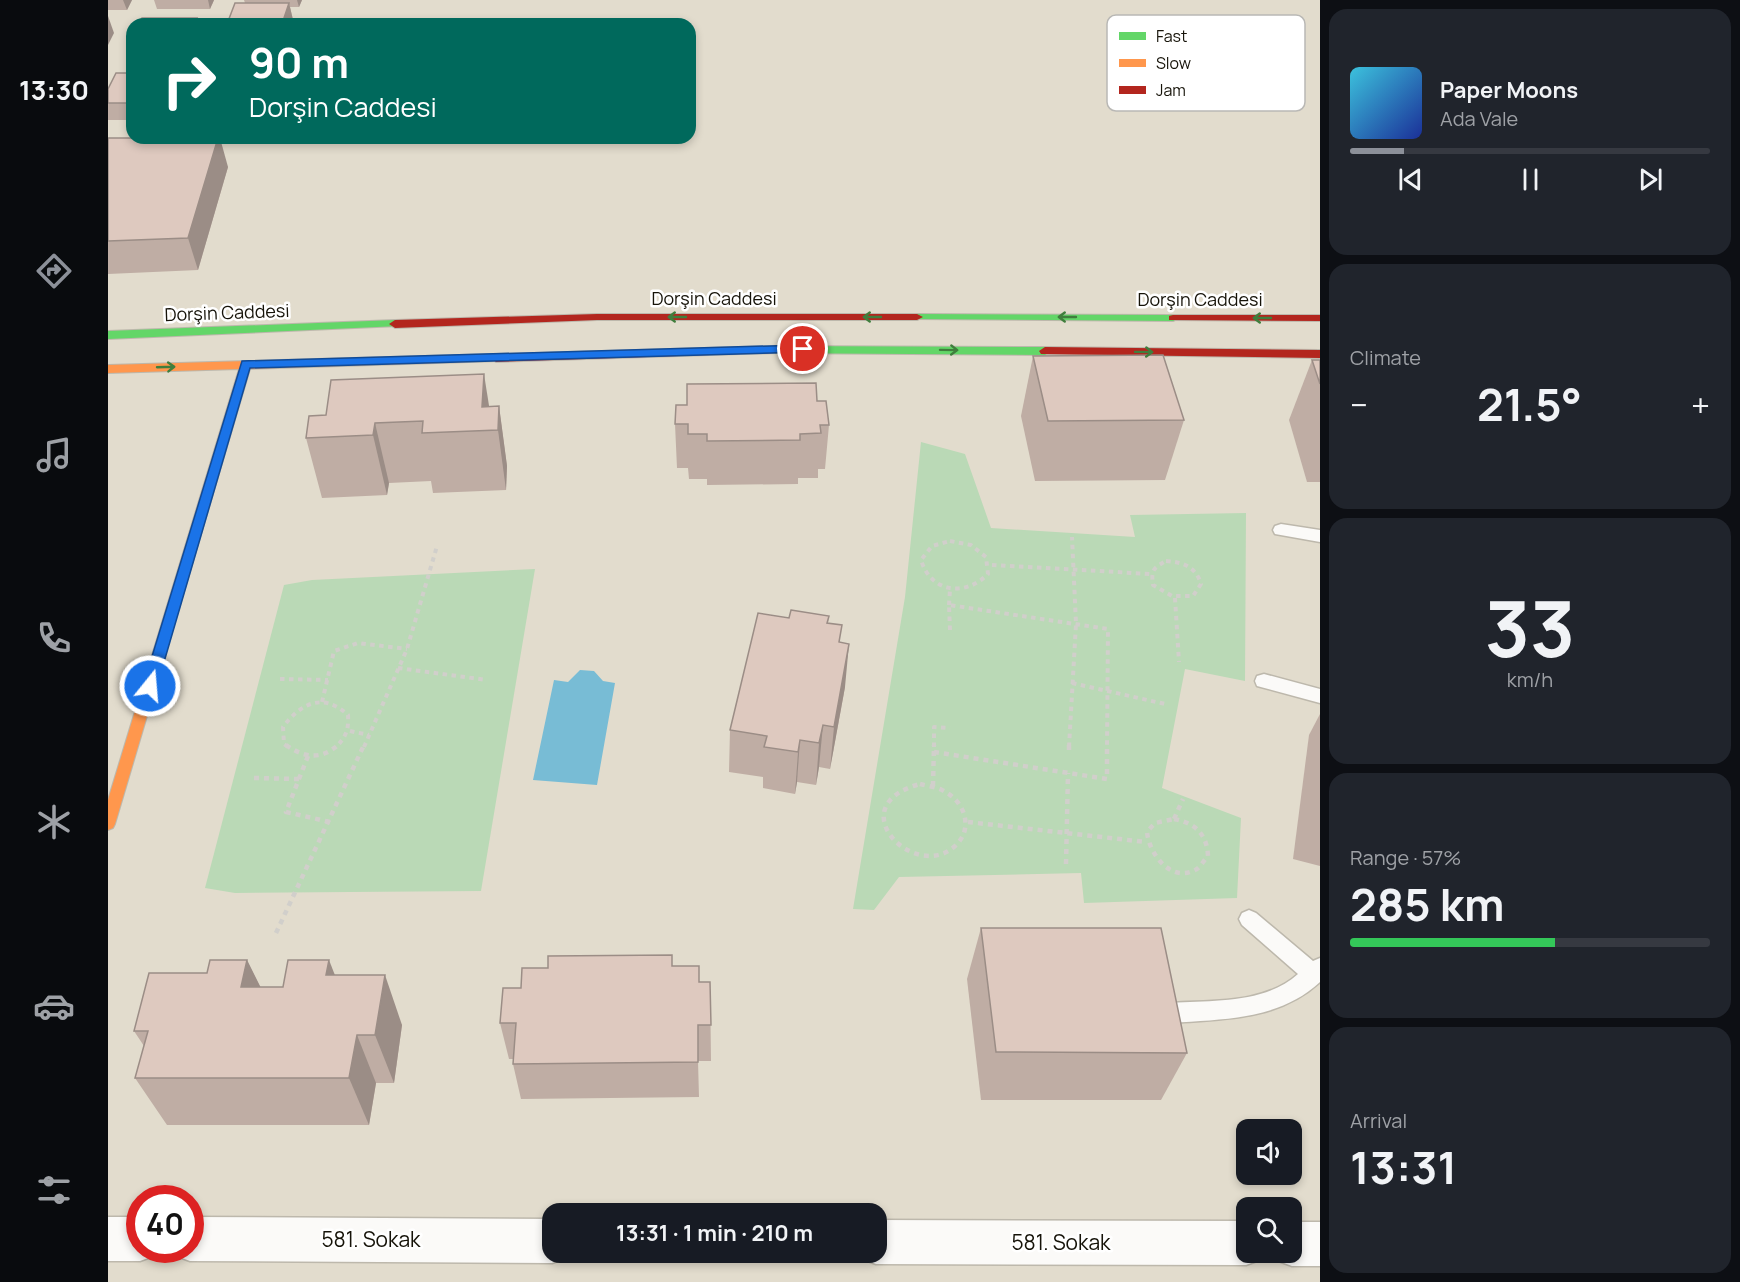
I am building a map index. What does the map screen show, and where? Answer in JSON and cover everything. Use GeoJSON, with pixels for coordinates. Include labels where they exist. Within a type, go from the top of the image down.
{"type":"FeatureCollection","features":[{"type":"Feature","properties":{"kind":"main road","name":"Dorşin Caddesi"},"geometry":{"type":"LineString","coordinates":[[108,335],[597,317],[1320,318]]}},
{"type":"Feature","properties":{"kind":"main road"},"geometry":{"type":"LineString","coordinates":[[108,369],[803,349],[1320,354]]}},
{"type":"Feature","properties":{"kind":"main road"},"geometry":{"type":"LineString","coordinates":[[108,824],[246,364]]}},
{"type":"Feature","properties":{"kind":"street"},"geometry":{"type":"LineString","coordinates":[[108,1239],[126,1239]]}},
{"type":"Feature","properties":{"kind":"street","name":"581. Sokak"},"geometry":{"type":"LineString","coordinates":[[204,1239],[542,1240]]}},
{"type":"Feature","properties":{"kind":"street","name":"581. Sokak"},"geometry":{"type":"LineString","coordinates":[[887,1242],[1236,1244]]}},
{"type":"Feature","properties":{"kind":"street"},"geometry":{"type":"LineString","coordinates":[[1302,1244],[1320,1244]]}},
{"type":"Feature","properties":{"kind":"lane"},"geometry":{"type":"LineString","coordinates":[[1281,530],[1320,536]]}},
{"type":"Feature","properties":{"kind":"lane"},"geometry":{"type":"LineString","coordinates":[[1264,681],[1320,696]]}},
{"type":"Feature","properties":{"kind":"lane"},"geometry":{"type":"LineString","coordinates":[[1172,1013],[1253,1007],[1297,990],[1317,971],[1250,919]]}},
{"type":"Feature","properties":{"kind":"path"},"geometry":{"type":"LineString","coordinates":[[1069,750],[1076,624],[1072,537]]}},
{"type":"Feature","properties":{"kind":"path"},"geometry":{"type":"LineString","coordinates":[[950,540],[980,550],[989,566],[988,574],[983,581],[966,589],[950,589],[934,583],[926,576],[921,560],[925,553],[931,547],[950,540]]}},
{"type":"Feature","properties":{"kind":"path"},"geometry":{"type":"LineString","coordinates":[[276,933],[330,822],[407,649],[437,546]]}},
{"type":"Feature","properties":{"kind":"path"},"geometry":{"type":"LineString","coordinates":[[1166,561],[1183,563],[1197,572],[1201,584],[1200,589],[1189,597],[1175,598],[1153,585],[1151,574],[1154,567],[1166,561]]}},
{"type":"Feature","properties":{"kind":"path"},"geometry":{"type":"LineString","coordinates":[[992,565],[1151,574]]}},
{"type":"Feature","properties":{"kind":"path"},"geometry":{"type":"LineString","coordinates":[[950,589],[950,630]]}},
{"type":"Feature","properties":{"kind":"path"},"geometry":{"type":"LineString","coordinates":[[1175,598],[1179,662]]}},
{"type":"Feature","properties":{"kind":"path"},"geometry":{"type":"LineString","coordinates":[[934,752],[1107,779],[1108,629],[949,605]]}},
{"type":"Feature","properties":{"kind":"path"},"geometry":{"type":"LineString","coordinates":[[322,702],[334,651],[358,643],[407,649]]}},
{"type":"Feature","properties":{"kind":"path"},"geometry":{"type":"LineString","coordinates":[[398,668],[487,680]]}},
{"type":"Feature","properties":{"kind":"path"},"geometry":{"type":"LineString","coordinates":[[280,679],[328,680]]}},
{"type":"Feature","properties":{"kind":"path"},"geometry":{"type":"LineString","coordinates":[[1072,683],[1165,705]]}},
{"type":"Feature","properties":{"kind":"path"},"geometry":{"type":"LineString","coordinates":[[322,702],[339,705],[346,711],[350,720],[350,731],[341,745],[332,751],[308,756],[290,750],[284,744],[283,727],[296,710],[306,704],[322,702]]}},
{"type":"Feature","properties":{"kind":"path"},"geometry":{"type":"LineString","coordinates":[[933,786],[934,727],[950,728]]}},
{"type":"Feature","properties":{"kind":"path"},"geometry":{"type":"LineString","coordinates":[[350,731],[369,735]]}},
{"type":"Feature","properties":{"kind":"path"},"geometry":{"type":"LineString","coordinates":[[308,756],[286,812],[330,822]]}},
{"type":"Feature","properties":{"kind":"path"},"geometry":{"type":"LineString","coordinates":[[1066,864],[1068,773]]}},
{"type":"Feature","properties":{"kind":"path"},"geometry":{"type":"LineString","coordinates":[[254,778],[299,778]]}},
{"type":"Feature","properties":{"kind":"path"},"geometry":{"type":"LineString","coordinates":[[920,784],[933,786],[957,800],[968,822],[960,843],[950,851],[923,855],[898,845],[884,825],[883,813],[886,802],[895,793],[906,787],[920,784]]}},
{"type":"Feature","properties":{"kind":"path"},"geometry":{"type":"LineString","coordinates":[[1174,819],[1183,799]]}},
{"type":"Feature","properties":{"kind":"path"},"geometry":{"type":"LineString","coordinates":[[1174,819],[1190,823],[1206,837],[1208,856],[1205,863],[1190,871],[1170,869],[1154,858],[1146,842],[1152,826],[1159,821],[1174,819]]}},
{"type":"Feature","properties":{"kind":"path"},"geometry":{"type":"LineString","coordinates":[[968,822],[1146,842]]}},
{"type":"Feature","properties":{"kind":"green space"},"geometry":{"type":"Polygon","coordinates":[[[921,442],[965,454],[991,528],[1135,537],[1130,515],[1246,513],[1245,681],[1185,669],[1162,788],[1241,818],[1237,898],[1084,903],[1081,873],[899,877],[874,910],[853,909],[905,597],[921,442]]]}},
{"type":"Feature","properties":{"kind":"green space"},"geometry":{"type":"Polygon","coordinates":[[[535,569],[481,891],[235,893],[205,888],[284,585],[312,580],[535,569]]]}},
{"type":"Feature","properties":{"kind":"water"},"geometry":{"type":"Polygon","coordinates":[[[580,670],[594,671],[603,681],[615,683],[597,785],[533,780],[554,680],[568,682],[580,670]]]}},
{"type":"Feature","properties":{"kind":"building"},"geometry":{"type":"Polygon","coordinates":[[[235,3],[289,3],[284,18],[229,18],[235,3]]]}},
{"type":"Feature","properties":{"kind":"building"},"geometry":{"type":"Polygon","coordinates":[[[116,73],[126,73],[126,103],[108,103],[108,89],[116,73]]]}},
{"type":"Feature","properties":{"kind":"building"},"geometry":{"type":"Polygon","coordinates":[[[108,138],[126,138],[126,144],[216,144],[188,238],[108,241],[108,138]]]}},
{"type":"Feature","properties":{"kind":"building"},"geometry":{"type":"Polygon","coordinates":[[[1163,355],[1184,420],[1048,421],[1033,356],[1163,355]]]}},
{"type":"Feature","properties":{"kind":"building"},"geometry":{"type":"Polygon","coordinates":[[[1312,360],[1320,360],[1320,384],[1312,360]]]}},
{"type":"Feature","properties":{"kind":"building"},"geometry":{"type":"Polygon","coordinates":[[[484,374],[482,407],[499,406],[498,430],[422,433],[423,421],[375,423],[373,435],[306,438],[309,416],[326,415],[331,380],[484,374]]]}},
{"type":"Feature","properties":{"kind":"building"},"geometry":{"type":"Polygon","coordinates":[[[816,383],[817,401],[826,401],[829,425],[820,425],[821,433],[800,434],[800,440],[707,441],[707,434],[688,434],[688,424],[675,424],[676,405],[687,405],[687,384],[816,383]]]}},
{"type":"Feature","properties":{"kind":"building"},"geometry":{"type":"Polygon","coordinates":[[[791,610],[829,616],[827,623],[842,625],[839,642],[849,644],[834,727],[823,725],[819,743],[800,740],[798,752],[764,747],[767,736],[730,730],[758,613],[789,618],[791,610]]]}},
{"type":"Feature","properties":{"kind":"building"},"geometry":{"type":"Polygon","coordinates":[[[981,928],[1161,928],[1187,1053],[996,1052],[981,928]]]}},
{"type":"Feature","properties":{"kind":"building"},"geometry":{"type":"Polygon","coordinates":[[[672,955],[672,966],[699,966],[699,982],[710,982],[711,1025],[698,1025],[698,1062],[513,1064],[516,1023],[500,1023],[503,988],[521,988],[522,968],[548,968],[548,956],[672,955]]]}},
{"type":"Feature","properties":{"kind":"building"},"geometry":{"type":"Polygon","coordinates":[[[210,960],[247,960],[241,987],[283,987],[288,960],[329,960],[326,975],[385,975],[375,1035],[357,1035],[349,1078],[135,1078],[148,1031],[134,1031],[149,973],[207,973],[210,960]]]}},
{"type":"Feature","properties":{"kind":"traffic: fast"},"geometry":{"type":"LineString","coordinates":[[917,317],[1173,318]]}},
{"type":"Feature","properties":{"kind":"traffic: fast"},"geometry":{"type":"LineString","coordinates":[[108,335],[395,324]]}},
{"type":"Feature","properties":{"kind":"traffic: fast"},"geometry":{"type":"LineString","coordinates":[[771,350],[1045,351]]}},
{"type":"Feature","properties":{"kind":"traffic: slow"},"geometry":{"type":"LineString","coordinates":[[108,369],[496,358]]}},
{"type":"Feature","properties":{"kind":"traffic: slow"},"geometry":{"type":"LineString","coordinates":[[108,824],[246,364]]}},
{"type":"Feature","properties":{"kind":"traffic: jam"},"geometry":{"type":"LineString","coordinates":[[395,324],[597,317],[917,317]]}},
{"type":"Feature","properties":{"kind":"traffic: jam"},"geometry":{"type":"LineString","coordinates":[[1173,318],[1320,318]]}},
{"type":"Feature","properties":{"kind":"traffic: jam"},"geometry":{"type":"LineString","coordinates":[[496,358],[771,350]]}},
{"type":"Feature","properties":{"kind":"traffic: jam"},"geometry":{"type":"LineString","coordinates":[[1045,351],[1320,354]]}},
{"type":"Feature","properties":{"kind":"route"},"geometry":{"type":"LineString","coordinates":[[150,686],[246,364],[803,349]]}}]}
